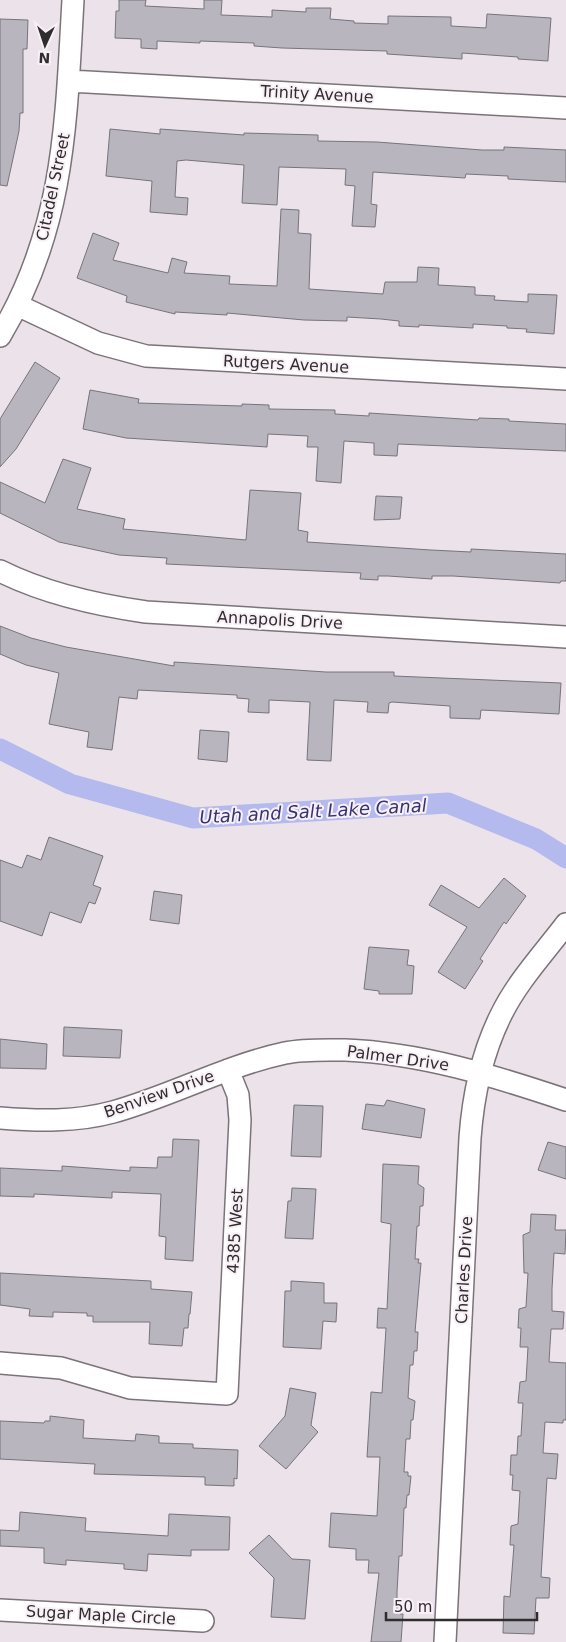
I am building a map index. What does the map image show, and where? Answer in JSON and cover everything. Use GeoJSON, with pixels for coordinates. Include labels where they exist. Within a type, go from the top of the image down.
{"type":"FeatureCollection","features":[{"type":"Feature","properties":{"kind":"street","name":"Citadel Street"},"geometry":{"type":"LineString","coordinates":[[0,336],[17,305],[38,257],[54,201],[62,159],[73,0]]}},
{"type":"Feature","properties":{"kind":"street","name":"Trinity Avenue"},"geometry":{"type":"LineString","coordinates":[[68,80],[566,108]]}},
{"type":"Feature","properties":{"kind":"street","name":"Rutgers Avenue"},"geometry":{"type":"LineString","coordinates":[[17,305],[98,343],[146,356],[566,379]]}},
{"type":"Feature","properties":{"kind":"street","name":"Annapolis Drive"},"geometry":{"type":"LineString","coordinates":[[0,571],[32,585],[89,603],[146,612],[566,637]]}},
{"type":"Feature","properties":{"kind":"street","name":"Charles Drive"},"geometry":{"type":"LineString","coordinates":[[445,1642],[470,1138],[474,1099],[480,1072],[501,1016],[510,999],[566,924]]}},
{"type":"Feature","properties":{"kind":"street","name":"Palmer Drive"},"geometry":{"type":"LineString","coordinates":[[228,1070],[286,1053],[320,1050],[362,1051],[408,1056],[480,1072],[566,1100]]}},
{"type":"Feature","properties":{"kind":"street","name":"Benview Drive"},"geometry":{"type":"LineString","coordinates":[[0,1118],[46,1120],[111,1112],[228,1070]]}},
{"type":"Feature","properties":{"kind":"street","name":"4385 West"},"geometry":{"type":"LineString","coordinates":[[0,1363],[61,1368],[130,1388],[227,1394],[240,1120],[238,1095],[228,1070]]}},
{"type":"Feature","properties":{"kind":"street","name":"Sugar Maple Circle"},"geometry":{"type":"LineString","coordinates":[[0,1610],[203,1621]]}},
{"type":"Feature","properties":{"kind":"building"},"geometry":{"type":"Polygon","coordinates":[[[119,0],[146,0],[145,6],[204,9],[204,0],[222,0],[221,15],[272,17],[272,10],[306,12],[306,8],[331,8],[330,19],[354,21],[354,23],[388,24],[388,16],[451,17],[451,26],[486,28],[487,14],[551,18],[548,61],[462,53],[462,59],[387,54],[387,51],[282,48],[254,46],[254,43],[200,41],[200,43],[157,41],[157,49],[141,48],[141,39],[115,38],[116,11],[119,11],[119,0]]]}},
{"type":"Feature","properties":{"kind":"building"},"geometry":{"type":"Polygon","coordinates":[[[0,19],[28,20],[27,49],[23,49],[23,113],[20,113],[19,131],[7,186],[0,185],[0,19]]]}},
{"type":"Feature","properties":{"kind":"building"},"geometry":{"type":"Polygon","coordinates":[[[110,129],[160,134],[160,129],[244,135],[244,133],[318,135],[318,141],[377,142],[482,150],[504,150],[504,147],[566,150],[566,182],[508,179],[508,176],[466,174],[465,178],[373,172],[371,204],[377,205],[375,227],[352,226],[355,186],[345,185],[346,169],[279,167],[277,205],[242,203],[244,165],[186,160],[177,161],[175,197],[188,198],[187,215],[150,212],[152,181],[106,176],[110,129]]]}},
{"type":"Feature","properties":{"kind":"building"},"geometry":{"type":"Polygon","coordinates":[[[281,209],[299,210],[298,233],[311,234],[309,289],[383,294],[385,282],[417,282],[418,267],[439,268],[438,285],[475,287],[475,295],[495,296],[494,300],[528,302],[528,294],[557,295],[554,334],[526,332],[527,329],[507,328],[507,326],[473,324],[473,328],[419,325],[419,327],[399,326],[399,321],[347,317],[347,321],[304,320],[227,313],[227,315],[175,312],[175,314],[126,302],[127,296],[77,278],[93,233],[119,243],[113,260],[168,273],[172,258],[187,262],[184,273],[230,276],[229,284],[277,286],[281,209]]]}},
{"type":"Feature","properties":{"kind":"building"},"geometry":{"type":"Polygon","coordinates":[[[35,362],[60,378],[16,449],[0,467],[0,419],[35,362]]]}},
{"type":"Feature","properties":{"kind":"building"},"geometry":{"type":"Polygon","coordinates":[[[90,390],[139,399],[138,403],[269,405],[269,409],[335,410],[335,414],[369,416],[369,413],[478,420],[479,418],[509,419],[509,421],[566,424],[566,451],[398,444],[397,456],[374,455],[374,443],[344,441],[341,483],[316,481],[318,447],[307,447],[308,436],[268,434],[267,447],[126,438],[83,429],[90,390]]]}},
{"type":"Feature","properties":{"kind":"building"},"geometry":{"type":"Polygon","coordinates":[[[63,459],[91,468],[77,509],[125,519],[123,529],[246,540],[250,490],[301,493],[298,530],[308,532],[307,542],[471,552],[471,549],[566,554],[566,581],[561,581],[560,583],[453,576],[432,576],[432,579],[378,576],[378,580],[360,579],[361,573],[166,564],[167,558],[119,555],[59,542],[0,513],[0,482],[45,503],[63,459]]]}},
{"type":"Feature","properties":{"kind":"building"},"geometry":{"type":"Polygon","coordinates":[[[376,496],[402,497],[400,519],[374,520],[376,496]]]}},
{"type":"Feature","properties":{"kind":"building"},"geometry":{"type":"Polygon","coordinates":[[[0,626],[31,638],[66,647],[174,666],[174,662],[326,672],[394,672],[394,676],[561,683],[559,714],[481,710],[480,719],[450,718],[450,706],[392,702],[389,703],[388,713],[367,712],[368,702],[334,700],[331,761],[307,760],[310,702],[269,700],[269,713],[248,712],[249,699],[237,698],[237,695],[138,690],[137,699],[119,697],[112,750],[87,747],[89,732],[49,724],[59,673],[26,665],[0,654],[0,626]]]}},
{"type":"Feature","properties":{"kind":"building"},"geometry":{"type":"Polygon","coordinates":[[[200,730],[229,732],[227,762],[198,759],[200,730]]]}},
{"type":"Feature","properties":{"kind":"building"},"geometry":{"type":"Polygon","coordinates":[[[49,837],[103,856],[93,885],[101,888],[95,904],[89,902],[81,923],[50,912],[42,936],[0,921],[0,860],[22,868],[27,855],[41,860],[49,837]]]}},
{"type":"Feature","properties":{"kind":"building"},"geometry":{"type":"Polygon","coordinates":[[[504,878],[526,896],[506,924],[504,922],[480,959],[483,961],[465,989],[438,972],[467,927],[429,905],[441,885],[479,908],[504,878]]]}},
{"type":"Feature","properties":{"kind":"building"},"geometry":{"type":"Polygon","coordinates":[[[154,891],[182,895],[179,924],[150,920],[154,891]]]}},
{"type":"Feature","properties":{"kind":"building"},"geometry":{"type":"Polygon","coordinates":[[[369,947],[409,950],[407,965],[414,966],[412,994],[379,994],[379,991],[364,989],[369,947]]]}},
{"type":"Feature","properties":{"kind":"building"},"geometry":{"type":"Polygon","coordinates":[[[64,1027],[122,1030],[120,1058],[63,1056],[64,1027]]]}},
{"type":"Feature","properties":{"kind":"building"},"geometry":{"type":"Polygon","coordinates":[[[0,1039],[47,1044],[46,1069],[0,1068],[0,1039]]]}},
{"type":"Feature","properties":{"kind":"building"},"geometry":{"type":"Polygon","coordinates":[[[387,1100],[425,1109],[421,1138],[362,1129],[366,1104],[384,1106],[387,1100]]]}},
{"type":"Feature","properties":{"kind":"building"},"geometry":{"type":"Polygon","coordinates":[[[294,1105],[323,1106],[321,1157],[291,1156],[294,1105]]]}},
{"type":"Feature","properties":{"kind":"building"},"geometry":{"type":"Polygon","coordinates":[[[173,1139],[199,1140],[193,1261],[165,1259],[166,1237],[159,1236],[161,1194],[112,1192],[112,1198],[34,1194],[34,1197],[0,1196],[0,1168],[62,1171],[62,1166],[130,1171],[130,1167],[157,1168],[158,1157],[172,1157],[173,1139]]]}},
{"type":"Feature","properties":{"kind":"building"},"geometry":{"type":"Polygon","coordinates":[[[548,1142],[566,1147],[566,1179],[538,1170],[548,1142]]]}},
{"type":"Feature","properties":{"kind":"building"},"geometry":{"type":"Polygon","coordinates":[[[383,1164],[419,1166],[418,1184],[424,1188],[423,1206],[420,1206],[419,1226],[417,1226],[415,1259],[419,1259],[418,1263],[421,1263],[415,1332],[418,1332],[417,1351],[414,1351],[413,1365],[410,1365],[408,1398],[415,1401],[410,1439],[406,1439],[404,1472],[408,1472],[408,1476],[411,1476],[409,1495],[407,1495],[406,1508],[404,1508],[402,1556],[399,1556],[397,1592],[397,1610],[401,1610],[400,1614],[403,1614],[401,1642],[371,1642],[379,1573],[368,1573],[369,1560],[356,1560],[356,1549],[329,1547],[331,1513],[377,1516],[380,1457],[367,1457],[371,1392],[382,1393],[386,1328],[377,1328],[378,1308],[387,1309],[391,1224],[381,1222],[383,1164]]]}},
{"type":"Feature","properties":{"kind":"building"},"geometry":{"type":"Polygon","coordinates":[[[292,1188],[316,1189],[313,1239],[285,1238],[288,1201],[291,1201],[292,1188]]]}},
{"type":"Feature","properties":{"kind":"building"},"geometry":{"type":"Polygon","coordinates":[[[531,1214],[556,1215],[555,1230],[566,1230],[565,1254],[554,1253],[552,1289],[552,1311],[564,1312],[563,1329],[551,1329],[549,1362],[566,1363],[566,1420],[563,1420],[563,1423],[545,1422],[543,1453],[558,1454],[556,1479],[547,1478],[541,1577],[550,1578],[549,1598],[536,1598],[534,1634],[503,1633],[504,1596],[510,1597],[514,1545],[510,1545],[511,1526],[518,1524],[520,1491],[512,1490],[513,1475],[510,1475],[511,1455],[517,1455],[518,1436],[521,1436],[523,1403],[518,1403],[520,1382],[526,1381],[528,1347],[520,1347],[521,1328],[518,1328],[519,1309],[526,1307],[528,1273],[524,1273],[523,1235],[530,1232],[531,1214]]]}},
{"type":"Feature","properties":{"kind":"building"},"geometry":{"type":"Polygon","coordinates":[[[0,1273],[151,1281],[151,1289],[192,1292],[188,1328],[184,1328],[182,1346],[149,1344],[150,1322],[93,1322],[93,1316],[87,1316],[87,1313],[53,1312],[53,1317],[29,1316],[30,1309],[0,1305],[0,1273]]]}},
{"type":"Feature","properties":{"kind":"building"},"geometry":{"type":"Polygon","coordinates":[[[291,1281],[324,1283],[324,1303],[337,1303],[336,1322],[323,1321],[321,1349],[283,1347],[285,1291],[291,1291],[291,1281]]]}},
{"type":"Feature","properties":{"kind":"building"},"geometry":{"type":"Polygon","coordinates":[[[290,1388],[316,1393],[311,1425],[318,1432],[286,1469],[259,1446],[285,1416],[290,1388]]]}},
{"type":"Feature","properties":{"kind":"building"},"geometry":{"type":"Polygon","coordinates":[[[50,1416],[84,1420],[83,1438],[135,1441],[136,1434],[159,1436],[159,1443],[193,1444],[193,1448],[238,1450],[237,1479],[234,1478],[234,1486],[205,1485],[205,1477],[94,1474],[95,1464],[0,1459],[0,1421],[44,1423],[45,1421],[50,1421],[50,1416]]]}},
{"type":"Feature","properties":{"kind":"building"},"geometry":{"type":"Polygon","coordinates":[[[20,1512],[86,1518],[85,1531],[168,1536],[169,1514],[230,1517],[229,1550],[191,1550],[191,1556],[148,1554],[147,1571],[124,1569],[124,1564],[66,1560],[66,1565],[44,1563],[44,1548],[0,1546],[0,1530],[19,1531],[20,1512]]]}},
{"type":"Feature","properties":{"kind":"building"},"geometry":{"type":"Polygon","coordinates":[[[269,1535],[292,1559],[310,1560],[305,1619],[271,1617],[274,1578],[249,1553],[269,1535]]]}},
{"type":"Feature","properties":{"kind":"waterway","name":"Utah and Salt Lake Canal"},"geometry":{"type":"LineString","coordinates":[[0,749],[70,784],[193,818],[448,803],[536,839],[566,858]]}}]}
